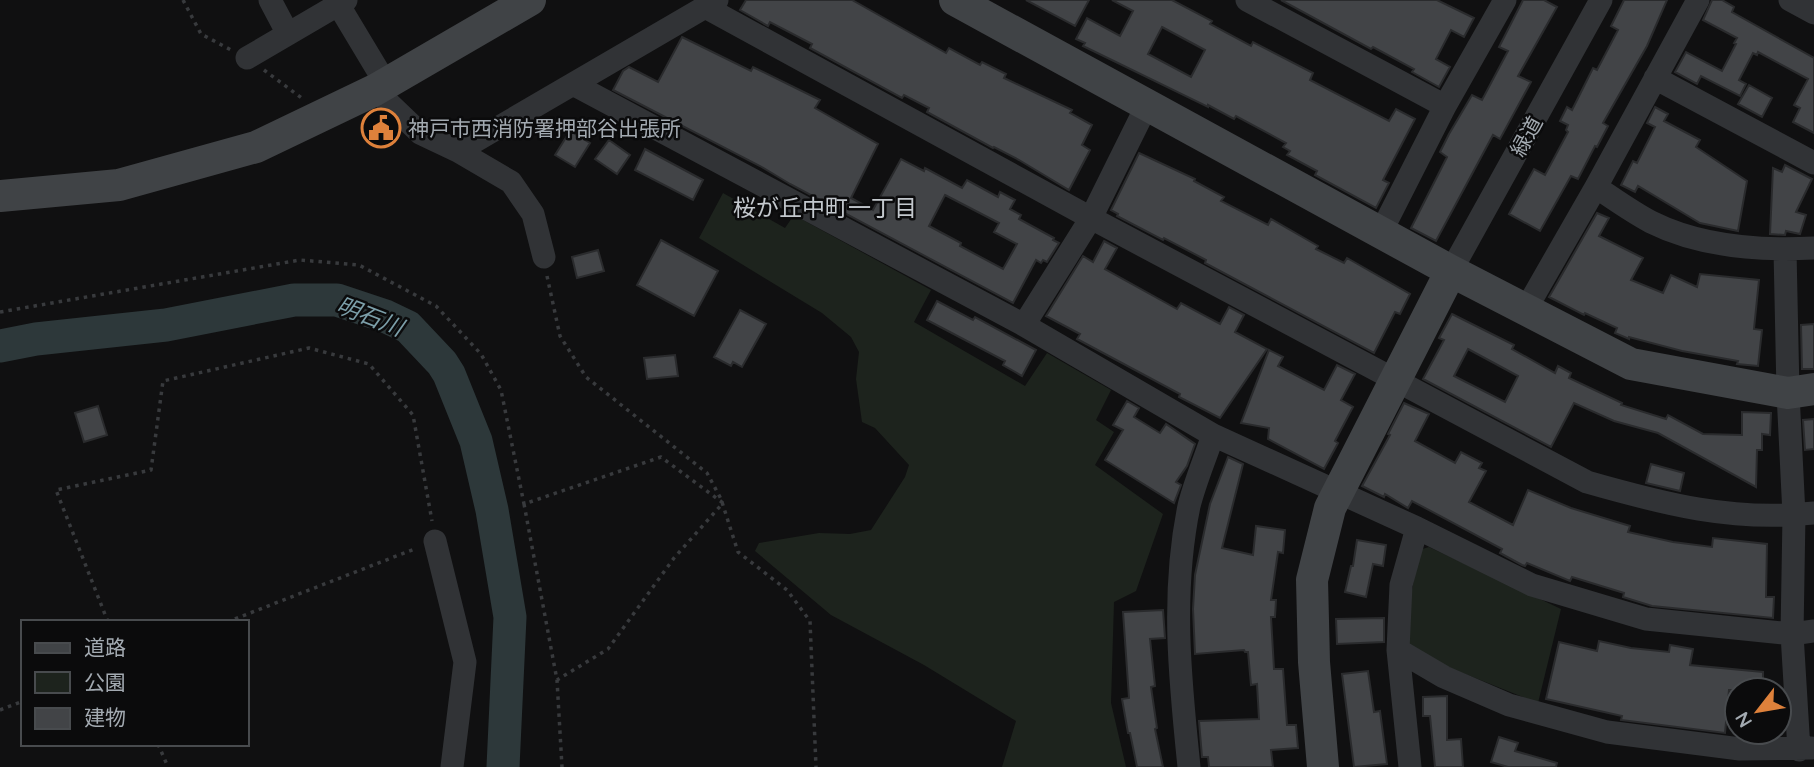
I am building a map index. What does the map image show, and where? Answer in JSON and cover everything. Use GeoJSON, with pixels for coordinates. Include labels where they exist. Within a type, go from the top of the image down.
{"type":"FeatureCollection","features":[{"type":"Feature","properties":{"kind":"street"},"geometry":{"type":"LineString","coordinates":[[270,0],[288,33]]}},
{"type":"Feature","properties":{"kind":"street"},"geometry":{"type":"LineString","coordinates":[[0,196],[118,186],[256,147],[380,87],[530,0]]}},
{"type":"Feature","properties":{"kind":"street"},"geometry":{"type":"LineString","coordinates":[[954,0],[1451,271],[1630,364],[1801,391]]}},
{"type":"Feature","properties":{"kind":"street"},"geometry":{"type":"LineString","coordinates":[[1247,0],[1445,106]]}},
{"type":"Feature","properties":{"kind":"street"},"geometry":{"type":"LineString","coordinates":[[1381,232],[1445,106],[1505,0]]}},
{"type":"Feature","properties":{"kind":"street","name":"緑道"},"geometry":{"type":"LineString","coordinates":[[1451,271],[1601,0]]}},
{"type":"Feature","properties":{"kind":"street"},"geometry":{"type":"LineString","coordinates":[[1525,309],[1698,0]]}},
{"type":"Feature","properties":{"kind":"street"},"geometry":{"type":"LineString","coordinates":[[1790,0],[1814,13]]}},
{"type":"Feature","properties":{"kind":"street"},"geometry":{"type":"LineString","coordinates":[[247,58],[342,2],[380,87],[420,134],[458,151],[511,182],[533,214],[544,257]]}},
{"type":"Feature","properties":{"kind":"street"},"geometry":{"type":"LineString","coordinates":[[458,151],[711,4],[1091,218],[1587,482],[1656,502],[1730,515],[1804,514]]}},
{"type":"Feature","properties":{"kind":"street"},"geometry":{"type":"LineString","coordinates":[[1655,78],[1814,163]]}},
{"type":"Feature","properties":{"kind":"street"},"geometry":{"type":"LineString","coordinates":[[573,84],[1024,325],[1213,435],[1417,528],[1532,585],[1646,619],[1803,633]]}},
{"type":"Feature","properties":{"kind":"street"},"geometry":{"type":"LineString","coordinates":[[1024,325],[1091,218],[1146,105]]}},
{"type":"Feature","properties":{"kind":"street"},"geometry":{"type":"LineString","coordinates":[[1595,187],[1652,222],[1714,245],[1785,250],[1814,248]]}},
{"type":"Feature","properties":{"kind":"street"},"geometry":{"type":"LineString","coordinates":[[1398,650],[1444,677],[1509,705],[1607,732],[1740,749],[1806,749],[1801,391],[1785,250]]}},
{"type":"Feature","properties":{"kind":"street"},"geometry":{"type":"LineString","coordinates":[[1324,767],[1314,662],[1312,580],[1330,508],[1451,271]]}},
{"type":"Feature","properties":{"kind":"street"},"geometry":{"type":"LineString","coordinates":[[1189,767],[1179,666],[1178,591],[1189,506],[1213,435]]}},
{"type":"Feature","properties":{"kind":"street"},"geometry":{"type":"LineString","coordinates":[[1410,767],[1398,650],[1401,585],[1417,528]]}},
{"type":"Feature","properties":{"kind":"street"},"geometry":{"type":"LineString","coordinates":[[435,541],[465,662],[452,767]]}},
{"type":"Feature","properties":{"kind":"path"},"geometry":{"type":"LineString","coordinates":[[544,257],[560,337],[586,377],[707,472],[723,503],[738,552],[787,590],[810,621],[816,767]]}},
{"type":"Feature","properties":{"kind":"path"},"geometry":{"type":"LineString","coordinates":[[0,312],[300,260],[359,265],[436,306],[481,354],[501,390],[557,680],[562,767]]}},
{"type":"Feature","properties":{"kind":"path"},"geometry":{"type":"LineString","coordinates":[[107,620],[56,490],[151,470],[163,381],[309,348],[369,364],[413,415],[435,541],[231,620]]}},
{"type":"Feature","properties":{"kind":"path"},"geometry":{"type":"LineString","coordinates":[[524,505],[662,457],[723,503]]}},
{"type":"Feature","properties":{"kind":"path"},"geometry":{"type":"LineString","coordinates":[[557,680],[608,649],[674,558],[723,503]]}},
{"type":"Feature","properties":{"kind":"path"},"geometry":{"type":"LineString","coordinates":[[0,710],[21,702]]}},
{"type":"Feature","properties":{"kind":"path"},"geometry":{"type":"LineString","coordinates":[[159,746],[168,767]]}},
{"type":"Feature","properties":{"kind":"green space"},"geometry":{"type":"Polygon","coordinates":[[[723,193],[785,228],[794,215],[931,290],[914,322],[1025,386],[1047,353],[1111,390],[1096,420],[1114,432],[1095,465],[1163,514],[1136,591],[1114,602],[1111,703],[1126,767],[1002,767],[1016,721],[924,665],[831,615],[755,551],[759,543],[819,533],[850,534],[871,530],[905,477],[909,465],[875,428],[862,422],[856,379],[859,352],[851,337],[822,313],[699,238],[723,193]]]}},
{"type":"Feature","properties":{"kind":"green space"},"geometry":{"type":"Polygon","coordinates":[[[1429,547],[1561,609],[1538,703],[1425,658],[1403,641],[1419,550],[1429,547]]]}},
{"type":"Feature","properties":{"kind":"building"},"geometry":{"type":"Polygon","coordinates":[[[746,0],[852,0],[946,53],[949,48],[980,65],[982,62],[1006,74],[1004,78],[1072,110],[1070,113],[1092,125],[1082,145],[1090,150],[1069,190],[1019,160],[927,112],[929,108],[904,95],[902,98],[810,48],[812,44],[770,22],[768,26],[740,10],[746,0]]]}},
{"type":"Feature","properties":{"kind":"building"},"geometry":{"type":"Polygon","coordinates":[[[1026,0],[1089,0],[1075,26],[1026,0]]]}},
{"type":"Feature","properties":{"kind":"building"},"geometry":{"type":"Polygon","coordinates":[[[1112,0],[1172,0],[1251,46],[1253,42],[1313,73],[1310,80],[1389,121],[1396,109],[1415,119],[1383,180],[1389,183],[1376,208],[1315,175],[1317,171],[1287,155],[1290,151],[1283,147],[1286,143],[1236,116],[1234,119],[1083,46],[1085,43],[1076,39],[1087,18],[1120,36],[1133,11],[1112,0]],[[1162,27],[1148,54],[1191,77],[1205,50],[1162,27]]]}},
{"type":"Feature","properties":{"kind":"building"},"geometry":{"type":"Polygon","coordinates":[[[1281,0],[1437,0],[1474,18],[1464,37],[1451,30],[1436,59],[1450,67],[1439,87],[1412,72],[1414,69],[1281,0]]]}},
{"type":"Feature","properties":{"kind":"building"},"geometry":{"type":"Polygon","coordinates":[[[1523,0],[1544,0],[1557,7],[1518,76],[1531,82],[1500,139],[1493,135],[1436,241],[1411,228],[1447,157],[1440,152],[1449,134],[1472,95],[1482,100],[1508,51],[1499,47],[1523,0]]]}},
{"type":"Feature","properties":{"kind":"building"},"geometry":{"type":"Polygon","coordinates":[[[1624,0],[1667,0],[1647,46],[1603,123],[1608,126],[1597,147],[1595,146],[1578,179],[1571,176],[1540,231],[1509,214],[1534,169],[1545,175],[1568,132],[1568,125],[1560,121],[1567,107],[1572,110],[1593,68],[1597,70],[1618,30],[1611,26],[1624,0]]]}},
{"type":"Feature","properties":{"kind":"building"},"geometry":{"type":"Polygon","coordinates":[[[1712,0],[1722,0],[1734,7],[1732,12],[1814,58],[1814,133],[1793,122],[1800,108],[1794,105],[1808,79],[1758,52],[1757,55],[1753,53],[1739,80],[1746,84],[1740,96],[1701,76],[1697,84],[1675,72],[1686,52],[1722,71],[1736,44],[1734,43],[1737,38],[1703,20],[1712,0]]]}},
{"type":"Feature","properties":{"kind":"building"},"geometry":{"type":"Polygon","coordinates":[[[682,37],[751,71],[753,67],[820,100],[815,108],[878,144],[851,198],[873,210],[901,159],[924,171],[925,168],[962,188],[967,180],[998,197],[1000,192],[1015,200],[1010,209],[1021,215],[1019,219],[1059,243],[1047,262],[1036,260],[1013,303],[613,90],[623,71],[629,67],[658,82],[682,37]],[[945,195],[929,226],[1003,269],[1017,244],[994,232],[999,223],[945,195]]]}},
{"type":"Feature","properties":{"kind":"building"},"geometry":{"type":"Polygon","coordinates":[[[1749,85],[1772,98],[1762,117],[1738,104],[1749,85]]]}},
{"type":"Feature","properties":{"kind":"building"},"geometry":{"type":"Polygon","coordinates":[[[1655,107],[1668,114],[1664,121],[1700,140],[1696,147],[1747,181],[1738,231],[1700,223],[1638,186],[1635,192],[1621,185],[1633,161],[1637,163],[1655,127],[1647,123],[1655,107]]]}},
{"type":"Feature","properties":{"kind":"building"},"geometry":{"type":"Polygon","coordinates":[[[570,131],[590,143],[575,167],[555,155],[570,131]]]}},
{"type":"Feature","properties":{"kind":"building"},"geometry":{"type":"Polygon","coordinates":[[[609,140],[630,155],[617,174],[595,159],[609,140]]]}},
{"type":"Feature","properties":{"kind":"building"},"geometry":{"type":"Polygon","coordinates":[[[645,149],[703,180],[693,200],[635,170],[645,149]]]}},
{"type":"Feature","properties":{"kind":"building"},"geometry":{"type":"Polygon","coordinates":[[[1139,153],[1195,179],[1194,181],[1224,197],[1221,201],[1268,225],[1271,219],[1318,246],[1316,249],[1344,263],[1347,258],[1410,294],[1400,314],[1395,312],[1374,353],[1205,263],[1206,260],[1117,216],[1118,214],[1111,210],[1139,153]]]}},
{"type":"Feature","properties":{"kind":"building"},"geometry":{"type":"Polygon","coordinates":[[[1785,165],[1812,179],[1796,212],[1806,215],[1800,234],[1786,231],[1785,235],[1770,234],[1773,168],[1782,172],[1785,165]]]}},
{"type":"Feature","properties":{"kind":"building"},"geometry":{"type":"Polygon","coordinates":[[[1597,213],[1609,218],[1599,236],[1643,258],[1631,280],[1663,293],[1671,275],[1697,287],[1700,274],[1759,280],[1754,329],[1762,330],[1758,366],[1737,364],[1738,361],[1629,339],[1615,333],[1617,328],[1549,297],[1597,213]]]}},
{"type":"Feature","properties":{"kind":"building"},"geometry":{"type":"Polygon","coordinates":[[[661,240],[718,271],[694,316],[637,285],[661,240]]]}},
{"type":"Feature","properties":{"kind":"building"},"geometry":{"type":"Polygon","coordinates":[[[1104,241],[1117,248],[1105,269],[1177,309],[1181,303],[1220,324],[1229,307],[1244,315],[1235,332],[1267,349],[1220,418],[1077,339],[1080,334],[1046,316],[1083,256],[1093,262],[1104,241]]]}},
{"type":"Feature","properties":{"kind":"building"},"geometry":{"type":"Polygon","coordinates":[[[598,250],[604,271],[577,278],[572,257],[598,250]]]}},
{"type":"Feature","properties":{"kind":"building"},"geometry":{"type":"Polygon","coordinates":[[[937,301],[973,320],[975,317],[1036,350],[1022,376],[1003,365],[1005,361],[927,320],[937,301]]]}},
{"type":"Feature","properties":{"kind":"building"},"geometry":{"type":"Polygon","coordinates":[[[740,310],[766,324],[742,367],[733,362],[731,366],[714,357],[740,310]]]}},
{"type":"Feature","properties":{"kind":"building"},"geometry":{"type":"Polygon","coordinates":[[[1452,314],[1514,345],[1512,349],[1555,373],[1558,366],[1571,373],[1569,378],[1622,403],[1621,405],[1666,419],[1668,415],[1703,434],[1742,435],[1742,412],[1771,413],[1770,435],[1762,434],[1762,450],[1757,450],[1756,487],[1658,433],[1614,421],[1574,403],[1551,447],[1423,379],[1444,340],[1439,338],[1452,314]],[[1468,349],[1454,376],[1505,402],[1518,376],[1468,349]]]}},
{"type":"Feature","properties":{"kind":"building"},"geometry":{"type":"Polygon","coordinates":[[[1814,324],[1814,369],[1802,369],[1801,325],[1814,324]]]}},
{"type":"Feature","properties":{"kind":"building"},"geometry":{"type":"Polygon","coordinates":[[[1269,350],[1283,357],[1278,366],[1324,390],[1337,365],[1355,374],[1341,400],[1353,407],[1324,469],[1268,439],[1269,428],[1241,423],[1269,350]]]}},
{"type":"Feature","properties":{"kind":"building"},"geometry":{"type":"Polygon","coordinates":[[[675,355],[678,376],[647,379],[644,358],[675,355]]]}},
{"type":"Feature","properties":{"kind":"building"},"geometry":{"type":"Polygon","coordinates":[[[1127,401],[1139,408],[1134,417],[1160,433],[1166,424],[1195,444],[1187,466],[1176,482],[1181,485],[1174,503],[1105,460],[1123,430],[1113,425],[1127,401]]]}},
{"type":"Feature","properties":{"kind":"building"},"geometry":{"type":"Polygon","coordinates":[[[1404,403],[1429,414],[1415,441],[1455,463],[1461,452],[1482,463],[1479,468],[1486,471],[1469,502],[1513,525],[1528,490],[1571,508],[1630,526],[1628,532],[1712,547],[1713,538],[1767,544],[1766,597],[1774,597],[1773,618],[1652,606],[1623,597],[1624,593],[1572,577],[1570,581],[1527,563],[1522,565],[1500,553],[1502,549],[1412,501],[1408,508],[1385,494],[1384,497],[1362,486],[1404,403]]]}},
{"type":"Feature","properties":{"kind":"building"},"geometry":{"type":"Polygon","coordinates":[[[98,406],[107,435],[84,442],[75,413],[98,406]]]}},
{"type":"Feature","properties":{"kind":"building"},"geometry":{"type":"Polygon","coordinates":[[[1814,419],[1814,449],[1805,450],[1803,420],[1814,419]]]}},
{"type":"Feature","properties":{"kind":"building"},"geometry":{"type":"Polygon","coordinates":[[[1228,457],[1243,464],[1222,548],[1253,555],[1256,526],[1285,530],[1283,553],[1278,552],[1271,600],[1276,600],[1275,617],[1271,617],[1274,669],[1283,669],[1287,725],[1296,725],[1298,748],[1271,750],[1273,767],[1209,767],[1208,757],[1202,757],[1199,721],[1259,719],[1257,684],[1251,685],[1248,652],[1244,650],[1195,654],[1195,575],[1210,504],[1228,457]]]}},
{"type":"Feature","properties":{"kind":"building"},"geometry":{"type":"Polygon","coordinates":[[[1651,464],[1684,473],[1680,491],[1646,483],[1651,464]]]}},
{"type":"Feature","properties":{"kind":"building"},"geometry":{"type":"Polygon","coordinates":[[[1357,540],[1386,545],[1383,566],[1373,564],[1366,597],[1345,592],[1357,540]]]}},
{"type":"Feature","properties":{"kind":"building"},"geometry":{"type":"Polygon","coordinates":[[[1163,610],[1165,638],[1150,639],[1155,686],[1151,687],[1155,729],[1163,767],[1137,767],[1122,699],[1129,698],[1123,612],[1163,610]]]}},
{"type":"Feature","properties":{"kind":"building"},"geometry":{"type":"Polygon","coordinates":[[[1384,618],[1384,642],[1337,644],[1336,619],[1384,618]]]}},
{"type":"Feature","properties":{"kind":"building"},"geometry":{"type":"Polygon","coordinates":[[[1599,641],[1669,652],[1670,645],[1693,649],[1690,665],[1763,672],[1763,676],[1723,676],[1723,733],[1621,720],[1622,716],[1546,699],[1559,642],[1597,651],[1599,641]]]}},
{"type":"Feature","properties":{"kind":"building"},"geometry":{"type":"Polygon","coordinates":[[[1368,671],[1374,712],[1380,711],[1387,764],[1354,767],[1342,674],[1368,671]]]}},
{"type":"Feature","properties":{"kind":"building"},"geometry":{"type":"Polygon","coordinates":[[[1447,696],[1447,740],[1461,739],[1463,767],[1435,767],[1430,716],[1423,716],[1423,697],[1447,696]]]}},
{"type":"Feature","properties":{"kind":"building"},"geometry":{"type":"Polygon","coordinates":[[[1499,737],[1518,743],[1515,751],[1557,763],[1556,767],[1508,767],[1491,762],[1499,737]]]}},
{"type":"Feature","properties":{"kind":"waterway","name":"明石川"},"geometry":{"type":"LineString","coordinates":[[0,346],[36,339],[166,325],[294,300],[337,300],[385,316],[408,327],[449,374],[476,441],[492,510],[510,617],[503,767]]}},
{"type":"Feature","properties":{"kind":"place","name":"神戸市西消防署押部谷出張所"},"geometry":{"type":"Point","coordinates":[381,128]}},
{"type":"Feature","properties":{"kind":"district","name":"桜が丘中町一丁目"},"geometry":{"type":"Point","coordinates":[825,207]}}]}
